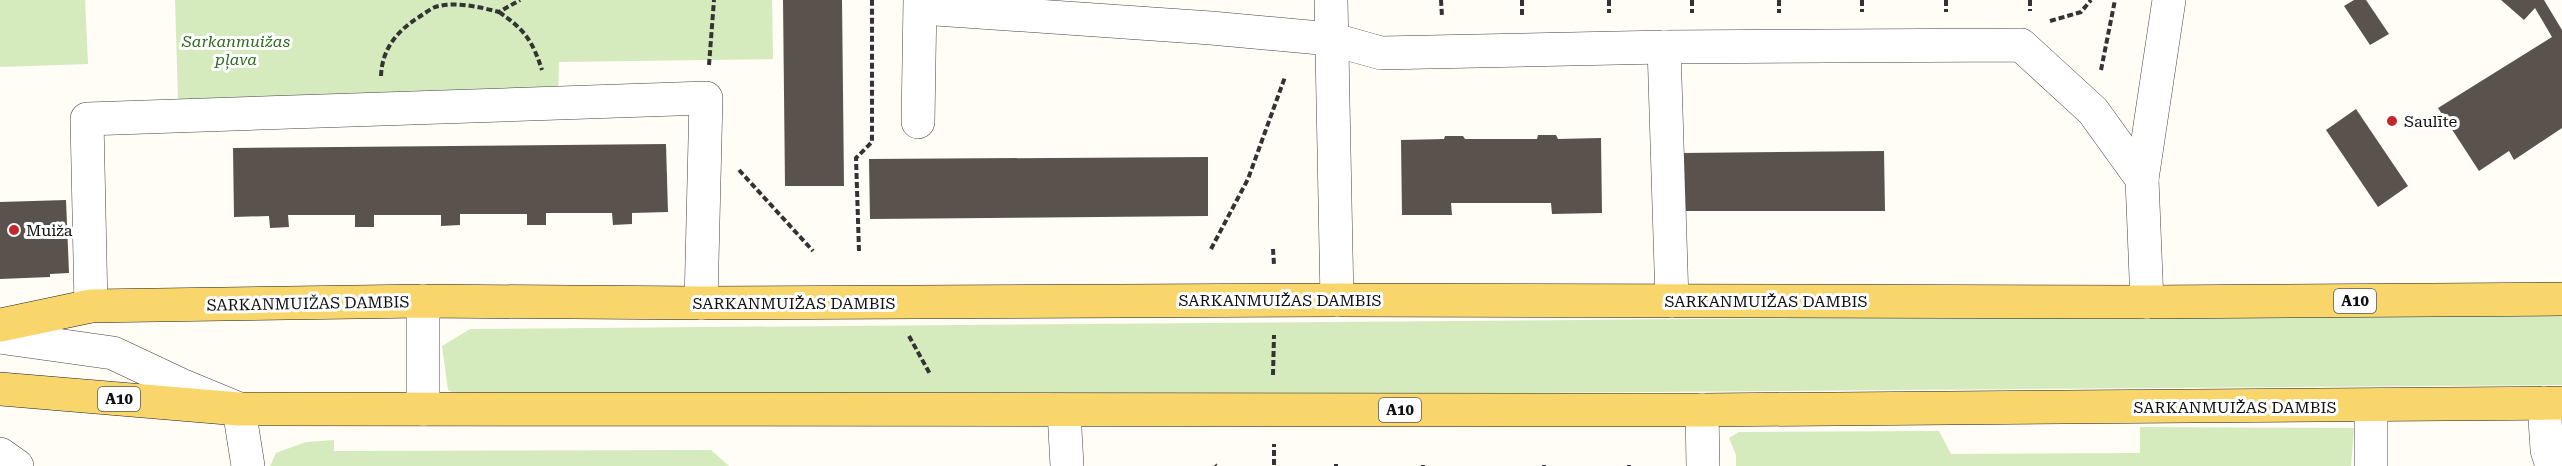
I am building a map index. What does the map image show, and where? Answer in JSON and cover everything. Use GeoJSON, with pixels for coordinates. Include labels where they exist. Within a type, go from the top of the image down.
{"type":"FeatureCollection","features":[{"type":"Feature","properties":{"kind":"main road","name":"SARKANMUIŽAS DAMBIS"},"geometry":{"type":"LineString","coordinates":[[0,325],[91,306],[423,301],[701,303],[1337,300],[2147,302],[2562,299]]}},
{"type":"Feature","properties":{"kind":"main road","name":"SARKANMUIŽAS DAMBIS"},"geometry":{"type":"LineString","coordinates":[[0,389],[239,409],[1702,410],[2553,403]]}},
{"type":"Feature","properties":{"kind":"street"},"geometry":{"type":"LineString","coordinates":[[1331,0],[1337,300]]}},
{"type":"Feature","properties":{"kind":"street"},"geometry":{"type":"LineString","coordinates":[[2147,302],[2142,178],[2169,0]]}},
{"type":"Feature","properties":{"kind":"street"},"geometry":{"type":"LineString","coordinates":[[918,122],[920,4],[1331,39],[1381,53],[1664,47],[2021,45],[2093,111],[2142,178]]}},
{"type":"Feature","properties":{"kind":"street"},"geometry":{"type":"LineString","coordinates":[[1664,47],[1672,301]]}},
{"type":"Feature","properties":{"kind":"street"},"geometry":{"type":"LineString","coordinates":[[91,306],[87,119],[706,98],[701,303]]}},
{"type":"Feature","properties":{"kind":"street"},"geometry":{"type":"LineString","coordinates":[[423,301],[423,409]]}},
{"type":"Feature","properties":{"kind":"street"},"geometry":{"type":"LineString","coordinates":[[0,337],[113,352],[181,385],[239,409],[248,466]]}},
{"type":"Feature","properties":{"kind":"street"},"geometry":{"type":"LineString","coordinates":[[2552,466],[2547,450],[2553,403]]}},
{"type":"Feature","properties":{"kind":"street"},"geometry":{"type":"LineString","coordinates":[[2371,406],[2371,466]]}},
{"type":"Feature","properties":{"kind":"street"},"geometry":{"type":"LineString","coordinates":[[1702,410],[1703,466]]}},
{"type":"Feature","properties":{"kind":"street"},"geometry":{"type":"LineString","coordinates":[[1064,411],[1067,466]]}},
{"type":"Feature","properties":{"kind":"street"},"geometry":{"type":"LineString","coordinates":[[0,454],[17,466]]}},
{"type":"Feature","properties":{"kind":"path"},"geometry":{"type":"LineString","coordinates":[[499,12],[520,0]]}},
{"type":"Feature","properties":{"kind":"path"},"geometry":{"type":"LineString","coordinates":[[706,98],[714,0]]}},
{"type":"Feature","properties":{"kind":"path"},"geometry":{"type":"LineString","coordinates":[[859,251],[856,158],[872,142],[872,0]]}},
{"type":"Feature","properties":{"kind":"path"},"geometry":{"type":"LineString","coordinates":[[1441,0],[1442,24]]}},
{"type":"Feature","properties":{"kind":"path"},"geometry":{"type":"LineString","coordinates":[[1522,0],[1522,24]]}},
{"type":"Feature","properties":{"kind":"path"},"geometry":{"type":"LineString","coordinates":[[2050,21],[2080,12],[2091,0]]}},
{"type":"Feature","properties":{"kind":"path"},"geometry":{"type":"LineString","coordinates":[[2093,111],[2115,0]]}},
{"type":"Feature","properties":{"kind":"path"},"geometry":{"type":"LineString","coordinates":[[379,108],[381,63],[389,44],[408,24],[435,7],[470,5],[499,12],[520,26],[536,51],[544,75],[548,103]]}},
{"type":"Feature","properties":{"kind":"path"},"geometry":{"type":"LineString","coordinates":[[1211,249],[1248,178],[1285,77]]}},
{"type":"Feature","properties":{"kind":"path"},"geometry":{"type":"LineString","coordinates":[[705,132],[813,252]]}},
{"type":"Feature","properties":{"kind":"path"},"geometry":{"type":"LineString","coordinates":[[1274,327],[1274,376]]}},
{"type":"Feature","properties":{"kind":"path"},"geometry":{"type":"LineString","coordinates":[[904,328],[934,382]]}},
{"type":"Feature","properties":{"kind":"path"},"geometry":{"type":"LineString","coordinates":[[1274,439],[1274,465]]}},
{"type":"Feature","properties":{"kind":"green space"},"geometry":{"type":"Polygon","coordinates":[[[0,0],[85,0],[88,64],[0,67],[0,0]]]}},
{"type":"Feature","properties":{"kind":"green space","name":"Sarkanmuižas pļava"},"geometry":{"type":"Polygon","coordinates":[[[175,0],[772,0],[773,59],[559,62],[558,94],[178,101],[175,0]]]}},
{"type":"Feature","properties":{"kind":"green space"},"geometry":{"type":"Polygon","coordinates":[[[2562,312],[2562,385],[472,401],[448,390],[442,346],[470,329],[2562,312]]]}},
{"type":"Feature","properties":{"kind":"green space"},"geometry":{"type":"Polygon","coordinates":[[[2140,427],[2354,428],[2351,466],[1736,466],[1736,455],[1729,438],[1739,432],[1939,431],[1951,454],[2140,453],[2140,427]]]}},
{"type":"Feature","properties":{"kind":"green space"},"geometry":{"type":"Polygon","coordinates":[[[334,440],[334,451],[711,450],[729,466],[270,466],[276,453],[306,442],[334,440]]]}},
{"type":"Feature","properties":{"kind":"building"},"geometry":{"type":"Polygon","coordinates":[[[783,0],[842,0],[844,186],[785,186],[783,0]]]}},
{"type":"Feature","properties":{"kind":"building"},"geometry":{"type":"Polygon","coordinates":[[[2354,0],[2366,0],[2389,34],[2370,45],[2344,6],[2354,0]]]}},
{"type":"Feature","properties":{"kind":"building"},"geometry":{"type":"Polygon","coordinates":[[[2501,0],[2544,0],[2562,30],[2562,128],[2514,160],[2509,151],[2479,171],[2438,108],[2552,37],[2535,8],[2524,20],[2501,0]]]}},
{"type":"Feature","properties":{"kind":"building"},"geometry":{"type":"Polygon","coordinates":[[[2356,109],[2408,186],[2378,207],[2326,130],[2356,109]]]}},
{"type":"Feature","properties":{"kind":"building"},"geometry":{"type":"Polygon","coordinates":[[[1538,135],[1556,135],[1558,139],[1601,138],[1602,213],[1552,214],[1551,203],[1451,203],[1452,215],[1402,215],[1401,140],[1444,139],[1445,136],[1463,136],[1465,139],[1537,139],[1538,135]]]}},
{"type":"Feature","properties":{"kind":"building"},"geometry":{"type":"Polygon","coordinates":[[[666,144],[668,212],[632,213],[632,224],[613,225],[612,213],[546,213],[546,225],[527,225],[527,214],[460,214],[460,225],[441,226],[441,215],[374,215],[374,227],[355,227],[355,215],[288,215],[289,227],[270,228],[269,216],[234,217],[233,148],[666,144]]]}},
{"type":"Feature","properties":{"kind":"building"},"geometry":{"type":"Polygon","coordinates":[[[1884,151],[1885,211],[1681,211],[1681,153],[1884,151]]]}},
{"type":"Feature","properties":{"kind":"building"},"geometry":{"type":"Polygon","coordinates":[[[1208,157],[1208,216],[870,219],[869,159],[1208,157]]]}},
{"type":"Feature","properties":{"kind":"building"},"geometry":{"type":"Polygon","coordinates":[[[66,200],[69,273],[50,274],[50,277],[0,279],[0,202],[66,200]]]}},
{"type":"Feature","properties":{"kind":"place","name":"Saulīte"},"geometry":{"type":"Point","coordinates":[2392,121]}},
{"type":"Feature","properties":{"kind":"place","name":"Muiža"},"geometry":{"type":"Point","coordinates":[14,230]}}]}
